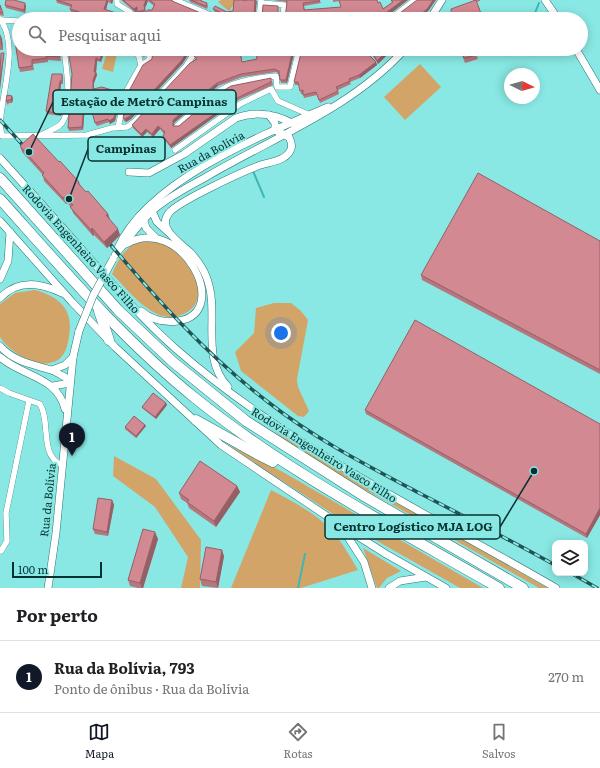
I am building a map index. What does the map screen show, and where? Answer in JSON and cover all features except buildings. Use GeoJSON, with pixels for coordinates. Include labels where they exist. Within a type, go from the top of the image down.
{"type":"FeatureCollection","features":[{"type":"Feature","properties":{"kind":"highway","name":"Rodovia Engenheiro Vasco Filho"},"geometry":{"type":"LineString","coordinates":[[0,178],[118,310],[172,362],[246,421],[364,496],[523,588]]}},
{"type":"Feature","properties":{"kind":"highway"},"geometry":{"type":"LineString","coordinates":[[0,199],[98,307],[148,357],[196,398],[270,454],[305,477],[499,588]]}},
{"type":"Feature","properties":{"kind":"highway"},"geometry":{"type":"LineString","coordinates":[[98,307],[109,340]]}},
{"type":"Feature","properties":{"kind":"highway"},"geometry":{"type":"LineString","coordinates":[[196,420],[256,454],[305,477]]}},
{"type":"Feature","properties":{"kind":"main road"},"geometry":{"type":"LineString","coordinates":[[434,12],[442,0]]}},
{"type":"Feature","properties":{"kind":"main road"},"geometry":{"type":"LineString","coordinates":[[545,0],[553,12]]}},
{"type":"Feature","properties":{"kind":"main road","name":"Rua da Bolívia"},"geometry":{"type":"LineString","coordinates":[[114,257],[143,220],[152,211],[172,197],[226,165],[321,115],[387,69],[399,56]]}},
{"type":"Feature","properties":{"kind":"main road"},"geometry":{"type":"LineString","coordinates":[[580,56],[600,90]]}},
{"type":"Feature","properties":{"kind":"main road","name":"Rua da Bolívia"},"geometry":{"type":"LineString","coordinates":[[48,588],[56,533],[73,357],[79,331],[93,296],[114,257],[122,238],[143,213],[168,190],[194,173],[219,158],[275,130],[343,100]]}},
{"type":"Feature","properties":{"kind":"main road"},"geometry":{"type":"LineString","coordinates":[[129,172],[149,173],[184,154],[236,118],[251,113],[269,116],[292,123],[299,127]]}},
{"type":"Feature","properties":{"kind":"main road"},"geometry":{"type":"LineString","coordinates":[[172,236],[166,226],[167,217],[170,211],[220,183],[258,166],[284,158],[290,151],[291,146],[289,137],[286,134],[275,130],[275,123],[269,116]]}},
{"type":"Feature","properties":{"kind":"main road"},"geometry":{"type":"LineString","coordinates":[[0,158],[143,319],[176,350],[247,405],[288,434],[362,479],[556,588]]}},
{"type":"Feature","properties":{"kind":"main road"},"geometry":{"type":"LineString","coordinates":[[152,211],[157,222],[193,255],[206,276],[210,288],[212,345],[216,366],[220,378],[226,386],[247,405]]}},
{"type":"Feature","properties":{"kind":"main road"},"geometry":{"type":"LineString","coordinates":[[131,304],[152,319],[174,322],[188,318],[194,314],[202,299],[202,283],[193,265],[175,248],[155,237],[146,228],[143,220],[143,213]]}},
{"type":"Feature","properties":{"kind":"main road"},"geometry":{"type":"LineString","coordinates":[[0,221],[65,295],[109,340],[233,455],[386,554],[446,588]]}},
{"type":"Feature","properties":{"kind":"main road"},"geometry":{"type":"LineString","coordinates":[[0,279],[8,261],[10,232]]}},
{"type":"Feature","properties":{"kind":"main road"},"geometry":{"type":"LineString","coordinates":[[123,246],[139,238],[155,237]]}},
{"type":"Feature","properties":{"kind":"main road"},"geometry":{"type":"LineString","coordinates":[[0,298],[13,288],[27,284],[49,287],[65,295]]}},
{"type":"Feature","properties":{"kind":"main road"},"geometry":{"type":"LineString","coordinates":[[0,346],[6,352],[22,362],[52,370],[70,382]]}},
{"type":"Feature","properties":{"kind":"main road"},"geometry":{"type":"LineString","coordinates":[[0,357],[18,369],[53,386],[58,391],[64,402],[67,419]]}},
{"type":"Feature","properties":{"kind":"main road"},"geometry":{"type":"LineString","coordinates":[[52,370],[65,365],[73,357]]}},
{"type":"Feature","properties":{"kind":"main road"},"geometry":{"type":"LineString","coordinates":[[53,386],[70,382]]}},
{"type":"Feature","properties":{"kind":"main road"},"geometry":{"type":"LineString","coordinates":[[340,525],[359,552],[372,588]]}},
{"type":"Feature","properties":{"kind":"main road"},"geometry":{"type":"LineString","coordinates":[[389,588],[400,580],[427,577]]}},
{"type":"Feature","properties":{"kind":"street"},"geometry":{"type":"LineString","coordinates":[[117,0],[118,4],[130,12]]}},
{"type":"Feature","properties":{"kind":"street"},"geometry":{"type":"LineString","coordinates":[[175,0],[203,12]]}},
{"type":"Feature","properties":{"kind":"street"},"geometry":{"type":"LineString","coordinates":[[400,12],[416,0]]}},
{"type":"Feature","properties":{"kind":"street"},"geometry":{"type":"LineString","coordinates":[[260,12],[261,1],[284,4],[283,12]]}},
{"type":"Feature","properties":{"kind":"street"},"geometry":{"type":"LineString","coordinates":[[12,20],[1,19],[8,41],[9,62],[0,125],[2,136],[39,137],[87,135],[118,127],[127,127],[134,122],[186,66],[192,56]]}},
{"type":"Feature","properties":{"kind":"street"},"geometry":{"type":"LineString","coordinates":[[39,137],[60,125],[67,111],[67,76],[65,56]]}},
{"type":"Feature","properties":{"kind":"street"},"geometry":{"type":"LineString","coordinates":[[139,56],[141,65]]}},
{"type":"Feature","properties":{"kind":"street"},"geometry":{"type":"LineString","coordinates":[[118,127],[127,90],[141,65],[149,60],[149,56]]}},
{"type":"Feature","properties":{"kind":"street"},"geometry":{"type":"LineString","coordinates":[[177,126],[212,94],[228,85],[250,79],[276,76],[277,87],[290,87],[297,56]]}},
{"type":"Feature","properties":{"kind":"street"},"geometry":{"type":"LineString","coordinates":[[175,150],[240,104],[271,90],[278,101],[310,115]]}},
{"type":"Feature","properties":{"kind":"street"},"geometry":{"type":"LineString","coordinates":[[0,270],[8,261]]}},
{"type":"Feature","properties":{"kind":"street"},"geometry":{"type":"LineString","coordinates":[[0,388],[29,401],[38,403],[41,406],[50,455],[55,462],[62,464]]}},
{"type":"Feature","properties":{"kind":"street"},"geometry":{"type":"LineString","coordinates":[[1,551],[7,540],[7,506],[25,428],[29,401]]}},
{"type":"Feature","properties":{"kind":"shaded area"},"geometry":{"type":"Polygon","coordinates":[[[221,0],[247,0],[236,1],[229,11],[218,2],[221,0]]]}},
{"type":"Feature","properties":{"kind":"shaded area"},"geometry":{"type":"Polygon","coordinates":[[[106,56],[116,56],[113,72],[102,69],[106,56]]]}},
{"type":"Feature","properties":{"kind":"shaded area"},"geometry":{"type":"Polygon","coordinates":[[[420,64],[441,87],[405,120],[384,97],[420,64]]]}},
{"type":"Feature","properties":{"kind":"shaded area"},"geometry":{"type":"Polygon","coordinates":[[[144,239],[164,244],[182,258],[190,269],[196,280],[198,291],[197,302],[190,310],[175,317],[166,317],[158,314],[137,300],[112,274],[124,253],[132,245],[144,239]]]}},
{"type":"Feature","properties":{"kind":"shaded area"},"geometry":{"type":"Polygon","coordinates":[[[35,290],[45,293],[60,302],[68,314],[70,322],[68,344],[65,352],[58,360],[51,363],[34,362],[26,359],[11,349],[0,337],[0,304],[15,293],[35,290]]]}},
{"type":"Feature","properties":{"kind":"shaded area"},"geometry":{"type":"Polygon","coordinates":[[[274,303],[291,303],[301,311],[308,320],[297,379],[298,387],[309,411],[304,417],[298,416],[241,371],[235,352],[254,333],[256,308],[274,303]]]}},
{"type":"Feature","properties":{"kind":"shaded area"},"geometry":{"type":"Polygon","coordinates":[[[266,423],[360,481],[548,588],[539,588],[339,475],[307,456],[266,423]]]}},
{"type":"Feature","properties":{"kind":"shaded area"},"geometry":{"type":"Polygon","coordinates":[[[224,443],[283,472],[483,588],[460,588],[356,529],[224,443]]]}},
{"type":"Feature","properties":{"kind":"shaded area"},"geometry":{"type":"Polygon","coordinates":[[[114,456],[156,479],[201,540],[200,588],[181,588],[188,557],[155,507],[113,476],[114,456]]]}},
{"type":"Feature","properties":{"kind":"shaded area"},"geometry":{"type":"Polygon","coordinates":[[[271,490],[304,508],[326,525],[340,540],[358,570],[301,588],[231,588],[271,490]]]}},
{"type":"Feature","properties":{"kind":"shaded area"},"geometry":{"type":"Polygon","coordinates":[[[363,548],[401,571],[387,578],[379,588],[377,588],[363,548]]]}},
{"type":"Feature","properties":{"kind":"waterway"},"geometry":{"type":"LineString","coordinates":[[535,12],[539,3]]}},
{"type":"Feature","properties":{"kind":"waterway"},"geometry":{"type":"LineString","coordinates":[[253,171],[264,197]]}},
{"type":"Feature","properties":{"kind":"waterway"},"geometry":{"type":"LineString","coordinates":[[298,588],[305,554]]}},
{"type":"Feature","properties":{"kind":"railway"},"geometry":{"type":"LineString","coordinates":[[0,120],[30,153]]}},
{"type":"Feature","properties":{"kind":"railway"},"geometry":{"type":"LineString","coordinates":[[104,237],[142,281],[202,345],[223,365],[268,402],[323,440],[552,563]]}},
{"type":"Feature","properties":{"kind":"railway"},"geometry":{"type":"LineString","coordinates":[[576,576],[597,588]]}},
{"type":"Feature","properties":{"kind":"place","name":"Estação de Metrô Campinas"},"geometry":{"type":"Point","coordinates":[29,152]}},
{"type":"Feature","properties":{"kind":"place","name":"Campinas"},"geometry":{"type":"Point","coordinates":[69,199]}},
{"type":"Feature","properties":{"kind":"place","name":"Rua da Bolívia, 793"},"geometry":{"type":"Point","coordinates":[72,456]}},
{"type":"Feature","properties":{"kind":"place","name":"Centro Logístico MJA LOG"},"geometry":{"type":"Point","coordinates":[534,471]}}]}
